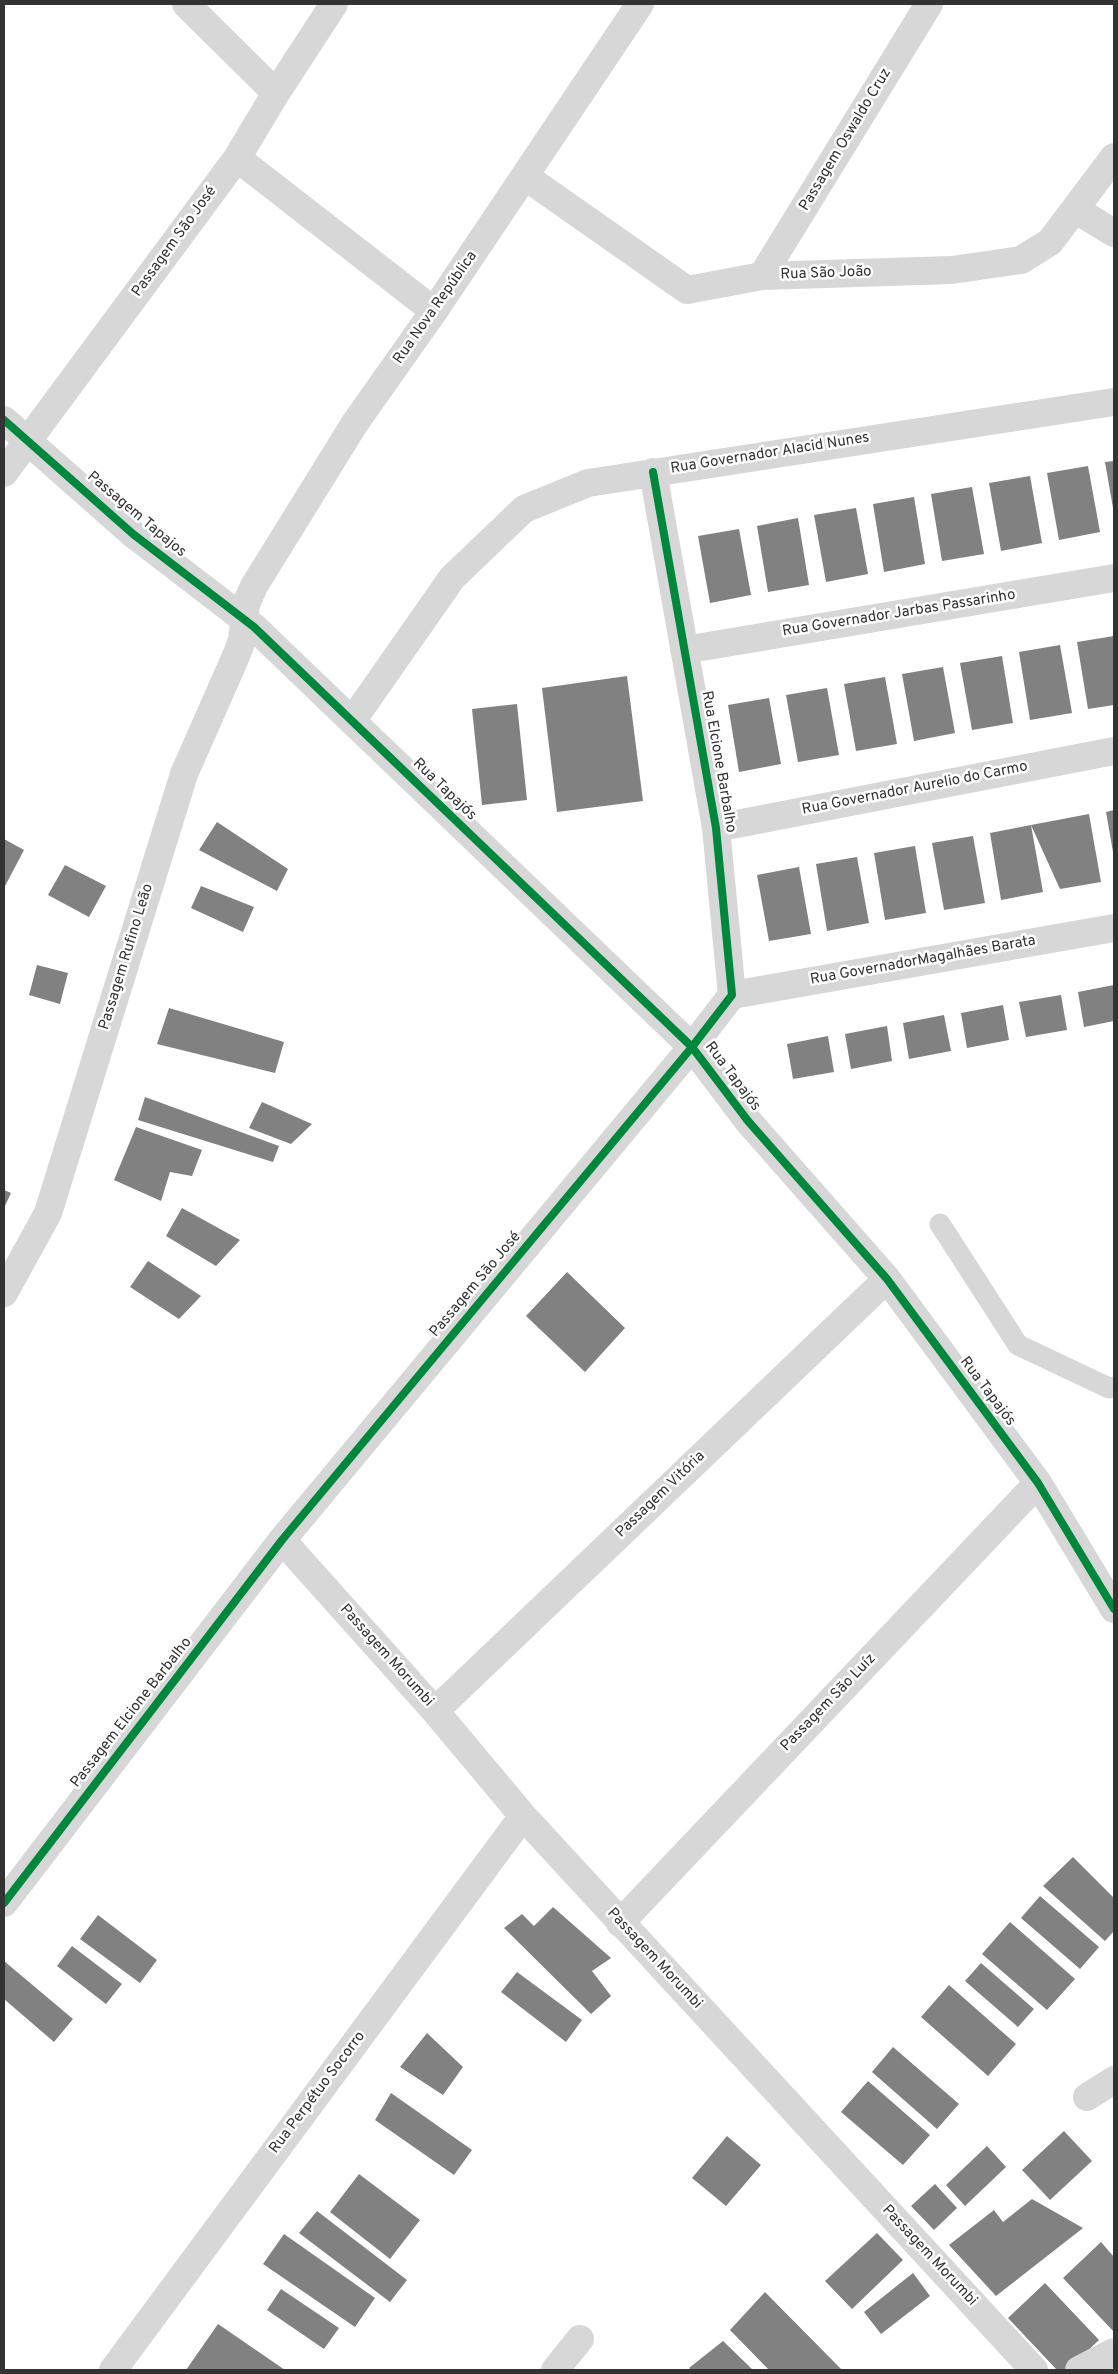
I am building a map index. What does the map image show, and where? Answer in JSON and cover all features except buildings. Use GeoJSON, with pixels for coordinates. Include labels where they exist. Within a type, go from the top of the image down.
{"type":"FeatureCollection","features":[{"type":"Feature","properties":{"kind":"street"},"geometry":{"type":"LineString","coordinates":[[186,4],[276,93]]}},
{"type":"Feature","properties":{"kind":"street","name":"Passagem São José"},"geometry":{"type":"LineString","coordinates":[[4,473],[29,442],[237,158],[276,93],[334,4]]}},
{"type":"Feature","properties":{"kind":"street","name":"Rua Nova República"},"geometry":{"type":"LineString","coordinates":[[249,623],[254,586],[355,422],[434,312],[640,4]]}},
{"type":"Feature","properties":{"kind":"street","name":"Passagem Oswaldo Cruz"},"geometry":{"type":"LineString","coordinates":[[762,276],[929,4]]}},
{"type":"Feature","properties":{"kind":"street","name":"Rua São João"},"geometry":{"type":"LineString","coordinates":[[526,177],[688,290],[762,276],[952,270],[1021,260],[1050,242],[1076,210],[1114,157]]}},
{"type":"Feature","properties":{"kind":"street"},"geometry":{"type":"LineString","coordinates":[[237,158],[434,312]]}},
{"type":"Feature","properties":{"kind":"street"},"geometry":{"type":"LineString","coordinates":[[1076,210],[1114,233]]}},
{"type":"Feature","properties":{"kind":"street","name":"Rua Governador Alacid Nunes"},"geometry":{"type":"LineString","coordinates":[[352,721],[452,578],[524,509],[588,483],[1114,402]]}},
{"type":"Feature","properties":{"kind":"street","name":"Passagem Tapajos"},"geometry":{"type":"LineString","coordinates":[[4,420],[133,534],[249,623]]}},
{"type":"Feature","properties":{"kind":"street","name":"Rua Elcione Barbalho"},"geometry":{"type":"LineString","coordinates":[[653,472],[716,828],[732,995]]}},
{"type":"Feature","properties":{"kind":"street","name":"Rua Governador Jarbas Passarinho"},"geometry":{"type":"LineString","coordinates":[[684,650],[1114,578]]}},
{"type":"Feature","properties":{"kind":"street","name":"Rua Tapajós"},"geometry":{"type":"LineString","coordinates":[[249,623],[692,1047],[748,1122],[887,1279],[1038,1483],[1114,1609]]}},
{"type":"Feature","properties":{"kind":"street","name":"Passagem Rufino Leão"},"geometry":{"type":"LineString","coordinates":[[4,1292],[48,1213],[184,774],[249,623]]}},
{"type":"Feature","properties":{"kind":"street","name":"Rua Governador Aurelio do Carmo"},"geometry":{"type":"LineString","coordinates":[[716,828],[1114,751]]}},
{"type":"Feature","properties":{"kind":"street","name":"Rua GovernadorMagalhães Barata"},"geometry":{"type":"LineString","coordinates":[[732,995],[1114,928]]}},
{"type":"Feature","properties":{"kind":"street"},"geometry":{"type":"LineString","coordinates":[[692,1047],[732,995]]}},
{"type":"Feature","properties":{"kind":"street","name":"Passagem São José"},"geometry":{"type":"LineString","coordinates":[[282,1540],[692,1047]]}},
{"type":"Feature","properties":{"kind":"street","name":"Passagem Vitória"},"geometry":{"type":"LineString","coordinates":[[435,1712],[887,1279]]}},
{"type":"Feature","properties":{"kind":"street","name":"Passagem São Luíz"},"geometry":{"type":"LineString","coordinates":[[620,1923],[1038,1483]]}},
{"type":"Feature","properties":{"kind":"street","name":"Passagem Morumbi"},"geometry":{"type":"LineString","coordinates":[[282,1540],[435,1712],[523,1816],[1034,2370]]}},
{"type":"Feature","properties":{"kind":"street","name":"Passagem Elcione Barbalho"},"geometry":{"type":"LineString","coordinates":[[4,1903],[282,1540]]}},
{"type":"Feature","properties":{"kind":"street","name":"Rua Perpétuo Socorro"},"geometry":{"type":"LineString","coordinates":[[112,2370],[523,1816]]}},
{"type":"Feature","properties":{"kind":"street"},"geometry":{"type":"LineString","coordinates":[[1087,2097],[1114,2080]]}},
{"type":"Feature","properties":{"kind":"street"},"geometry":{"type":"LineString","coordinates":[[555,2370],[580,2339]]}},
{"type":"Feature","properties":{"kind":"street"},"geometry":{"type":"LineString","coordinates":[[1079,2370],[1114,2352]]}},
{"type":"Feature","properties":{"kind":"lane"},"geometry":{"type":"LineString","coordinates":[[940,1224],[1018,1345],[1109,1388],[1114,1387]]}},
{"type":"Feature","properties":{"kind":"cycle path"},"geometry":{"type":"LineString","coordinates":[[4,420],[133,534],[254,627],[692,1047],[748,1121],[887,1279],[1038,1483],[1114,1609]]}},
{"type":"Feature","properties":{"kind":"cycle path"},"geometry":{"type":"LineString","coordinates":[[4,1903],[282,1540],[692,1047],[732,995],[716,828],[653,472]]}}]}
